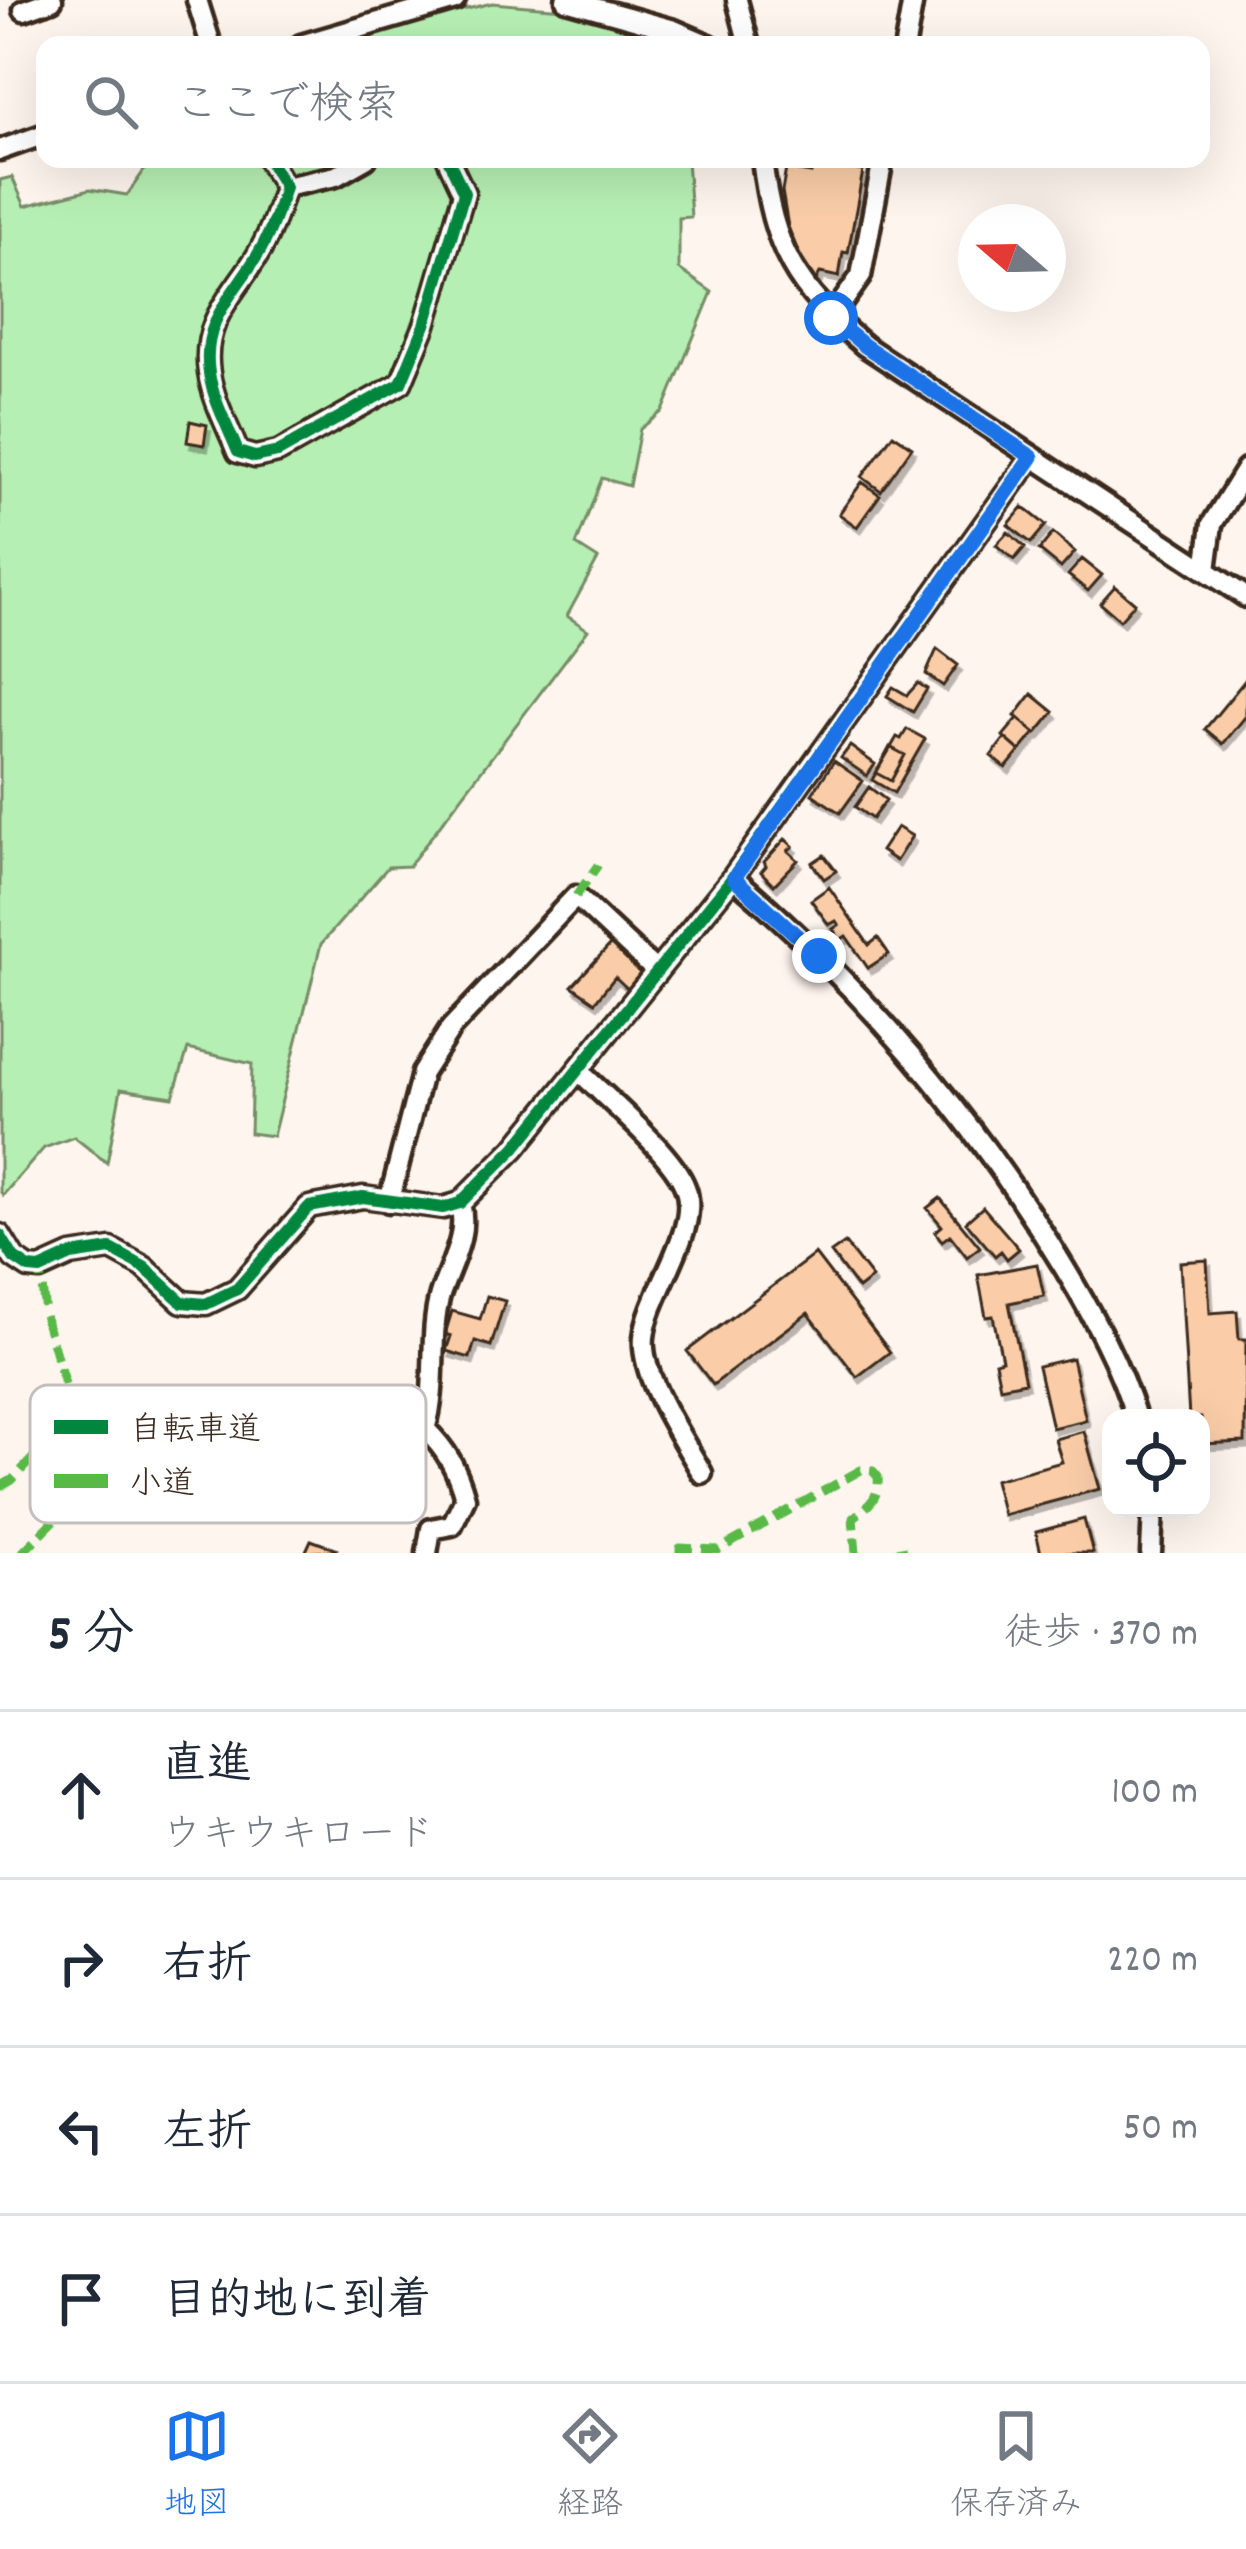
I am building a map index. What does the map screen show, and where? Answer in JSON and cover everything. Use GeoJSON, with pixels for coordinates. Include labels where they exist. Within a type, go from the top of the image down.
{"type":"FeatureCollection","features":[{"type":"Feature","properties":{"kind":"street"},"geometry":{"type":"LineString","coordinates":[[24,10],[52,0]]}},
{"type":"Feature","properties":{"kind":"street"},"geometry":{"type":"LineString","coordinates":[[197,0],[208,36]]}},
{"type":"Feature","properties":{"kind":"street"},"geometry":{"type":"LineString","coordinates":[[332,36],[455,0]]}},
{"type":"Feature","properties":{"kind":"street"},"geometry":{"type":"LineString","coordinates":[[737,0],[746,36]]}},
{"type":"Feature","properties":{"kind":"street"},"geometry":{"type":"LineString","coordinates":[[907,36],[914,0]]}},
{"type":"Feature","properties":{"kind":"street"},"geometry":{"type":"LineString","coordinates":[[577,1],[683,36]]}},
{"type":"Feature","properties":{"kind":"street"},"geometry":{"type":"LineString","coordinates":[[0,150],[36,137]]}},
{"type":"Feature","properties":{"kind":"street"},"geometry":{"type":"LineString","coordinates":[[273,168],[285,188],[277,217],[257,257],[210,327],[208,371],[220,408],[238,452],[255,457],[278,452],[400,383],[425,326],[464,193],[452,168]]}},
{"type":"Feature","properties":{"kind":"street"},"geometry":{"type":"LineString","coordinates":[[285,188],[350,168]]}},
{"type":"Feature","properties":{"kind":"street"},"geometry":{"type":"LineString","coordinates":[[764,168],[773,230],[784,256],[831,318],[865,346],[1246,597]]}},
{"type":"Feature","properties":{"kind":"street"},"geometry":{"type":"LineString","coordinates":[[831,318],[861,277],[882,168]]}},
{"type":"Feature","properties":{"kind":"street"},"geometry":{"type":"LineString","coordinates":[[0,1235],[14,1258],[29,1268],[111,1249],[144,1267],[182,1302],[206,1304],[237,1289],[309,1207],[363,1197],[443,1208],[460,1203],[515,1148],[734,878],[1032,457]]}},
{"type":"Feature","properties":{"kind":"street"},"geometry":{"type":"LineString","coordinates":[[1206,570],[1212,524],[1246,469]]}},
{"type":"Feature","properties":{"kind":"street"},"geometry":{"type":"LineString","coordinates":[[734,878],[855,992],[966,1120],[1080,1294],[1133,1409]]}},
{"type":"Feature","properties":{"kind":"street"},"geometry":{"type":"LineString","coordinates":[[389,1202],[422,1073],[451,1028],[575,896],[657,972]]}},
{"type":"Feature","properties":{"kind":"street"},"geometry":{"type":"LineString","coordinates":[[578,1070],[685,1184],[691,1206],[654,1296],[644,1341],[651,1374],[667,1411],[702,1473]]}},
{"type":"Feature","properties":{"kind":"street"},"geometry":{"type":"LineString","coordinates":[[426,1424],[435,1379],[439,1300],[465,1222],[460,1203]]}},
{"type":"Feature","properties":{"kind":"street"},"geometry":{"type":"LineString","coordinates":[[426,1430],[444,1447],[466,1498],[452,1525],[430,1529],[427,1553]]}},
{"type":"Feature","properties":{"kind":"street"},"geometry":{"type":"LineString","coordinates":[[1151,1553],[1153,1517]]}},
{"type":"Feature","properties":{"kind":"green space"},"geometry":{"type":"Polygon","coordinates":[[[492,3],[575,10],[662,36],[354,36],[492,3]]]}},
{"type":"Feature","properties":{"kind":"green space"},"geometry":{"type":"Polygon","coordinates":[[[146,168],[688,168],[691,217],[679,218],[679,269],[712,292],[663,411],[640,429],[629,486],[602,478],[576,545],[598,559],[567,616],[588,630],[409,866],[388,867],[321,944],[273,1136],[250,1133],[252,1064],[188,1049],[173,1097],[121,1089],[107,1163],[74,1137],[44,1148],[3,1195],[0,180],[12,177],[25,206],[90,189],[127,195],[146,168]]]}},
{"type":"Feature","properties":{"kind":"building"},"geometry":{"type":"Polygon","coordinates":[[[812,168],[863,171],[839,277],[820,273],[816,280],[788,227],[782,191],[786,169],[811,173],[812,168]]]}},
{"type":"Feature","properties":{"kind":"building"},"geometry":{"type":"Polygon","coordinates":[[[190,421],[207,425],[204,445],[187,442],[190,421]]]}},
{"type":"Feature","properties":{"kind":"building"},"geometry":{"type":"Polygon","coordinates":[[[893,434],[912,447],[881,491],[862,477],[893,434]]]}},
{"type":"Feature","properties":{"kind":"building"},"geometry":{"type":"Polygon","coordinates":[[[862,482],[880,495],[857,527],[839,514],[862,482]]]}},
{"type":"Feature","properties":{"kind":"building"},"geometry":{"type":"Polygon","coordinates":[[[1023,507],[1046,525],[1031,543],[1008,525],[1023,507]]]}},
{"type":"Feature","properties":{"kind":"building"},"geometry":{"type":"Polygon","coordinates":[[[1008,532],[1025,547],[1014,560],[996,545],[1008,532]]]}},
{"type":"Feature","properties":{"kind":"building"},"geometry":{"type":"Polygon","coordinates":[[[1053,533],[1075,552],[1061,568],[1039,550],[1053,533]]]}},
{"type":"Feature","properties":{"kind":"building"},"geometry":{"type":"Polygon","coordinates":[[[1082,559],[1102,575],[1088,591],[1068,575],[1082,559]]]}},
{"type":"Feature","properties":{"kind":"building"},"geometry":{"type":"Polygon","coordinates":[[[1115,586],[1135,603],[1120,620],[1100,603],[1115,586]]]}},
{"type":"Feature","properties":{"kind":"building"},"geometry":{"type":"Polygon","coordinates":[[[937,649],[958,665],[943,686],[926,674],[937,649]]]}},
{"type":"Feature","properties":{"kind":"building"},"geometry":{"type":"Polygon","coordinates":[[[1246,679],[1246,716],[1223,744],[1205,729],[1246,679]]]}},
{"type":"Feature","properties":{"kind":"building"},"geometry":{"type":"Polygon","coordinates":[[[918,683],[927,689],[913,712],[887,696],[893,687],[907,695],[918,683]]]}},
{"type":"Feature","properties":{"kind":"building"},"geometry":{"type":"Polygon","coordinates":[[[1032,694],[1054,712],[1036,734],[1015,716],[1032,694]]]}},
{"type":"Feature","properties":{"kind":"building"},"geometry":{"type":"Polygon","coordinates":[[[1018,718],[1035,733],[1020,751],[1003,736],[1018,718]]]}},
{"type":"Feature","properties":{"kind":"building"},"geometry":{"type":"Polygon","coordinates":[[[907,729],[925,739],[894,793],[872,780],[897,737],[901,739],[907,729]]]}},
{"type":"Feature","properties":{"kind":"building"},"geometry":{"type":"Polygon","coordinates":[[[1005,738],[1020,751],[1006,768],[991,756],[1005,738]]]}},
{"type":"Feature","properties":{"kind":"building"},"geometry":{"type":"Polygon","coordinates":[[[850,746],[875,764],[867,776],[841,758],[850,746]]]}},
{"type":"Feature","properties":{"kind":"building"},"geometry":{"type":"Polygon","coordinates":[[[890,747],[905,755],[891,781],[876,773],[890,747]]]}},
{"type":"Feature","properties":{"kind":"building"},"geometry":{"type":"Polygon","coordinates":[[[834,761],[863,781],[840,813],[812,794],[834,761]]]}},
{"type":"Feature","properties":{"kind":"building"},"geometry":{"type":"Polygon","coordinates":[[[869,787],[886,800],[872,819],[855,807],[869,787]]]}},
{"type":"Feature","properties":{"kind":"building"},"geometry":{"type":"Polygon","coordinates":[[[897,827],[912,836],[896,861],[881,851],[897,827]]]}},
{"type":"Feature","properties":{"kind":"building"},"geometry":{"type":"Polygon","coordinates":[[[785,839],[793,846],[788,851],[798,860],[774,885],[761,872],[785,839]]]}},
{"type":"Feature","properties":{"kind":"building"},"geometry":{"type":"Polygon","coordinates":[[[824,855],[836,871],[824,879],[812,863],[824,855]]]}},
{"type":"Feature","properties":{"kind":"building"},"geometry":{"type":"Polygon","coordinates":[[[829,887],[869,945],[878,938],[889,954],[868,968],[846,936],[840,940],[833,929],[839,925],[836,921],[829,925],[811,900],[829,887]]]}},
{"type":"Feature","properties":{"kind":"building"},"geometry":{"type":"Polygon","coordinates":[[[611,944],[643,976],[629,990],[615,977],[595,1002],[572,986],[611,944]]]}},
{"type":"Feature","properties":{"kind":"building"},"geometry":{"type":"Polygon","coordinates":[[[940,1198],[980,1247],[967,1257],[950,1235],[942,1241],[935,1232],[942,1226],[927,1208],[940,1198]]]}},
{"type":"Feature","properties":{"kind":"building"},"geometry":{"type":"Polygon","coordinates":[[[983,1207],[1019,1249],[1007,1259],[1001,1251],[995,1256],[966,1222],[983,1207]]]}},
{"type":"Feature","properties":{"kind":"building"},"geometry":{"type":"Polygon","coordinates":[[[845,1243],[872,1278],[858,1289],[831,1253],[845,1243]]]}},
{"type":"Feature","properties":{"kind":"building"},"geometry":{"type":"Polygon","coordinates":[[[815,1254],[890,1352],[857,1377],[808,1313],[713,1385],[687,1351],[815,1254]]]}},
{"type":"Feature","properties":{"kind":"building"},"geometry":{"type":"Polygon","coordinates":[[[1207,1260],[1210,1313],[1237,1311],[1239,1339],[1246,1339],[1245,1442],[1210,1444],[1210,1409],[1188,1409],[1180,1262],[1207,1260]]]}},
{"type":"Feature","properties":{"kind":"building"},"geometry":{"type":"Polygon","coordinates":[[[1037,1264],[1044,1296],[1009,1303],[1025,1382],[1000,1387],[995,1362],[1002,1360],[993,1316],[986,1317],[978,1275],[1037,1264]]]}},
{"type":"Feature","properties":{"kind":"building"},"geometry":{"type":"Polygon","coordinates":[[[487,1296],[505,1301],[491,1346],[475,1341],[470,1358],[446,1351],[452,1311],[480,1319],[487,1296]]]}},
{"type":"Feature","properties":{"kind":"building"},"geometry":{"type":"Polygon","coordinates":[[[1072,1358],[1086,1420],[1052,1428],[1038,1366],[1072,1358]]]}},
{"type":"Feature","properties":{"kind":"building"},"geometry":{"type":"Polygon","coordinates":[[[1084,1431],[1100,1489],[1003,1515],[994,1480],[1062,1462],[1055,1439],[1084,1431]]]}},
{"type":"Feature","properties":{"kind":"building"},"geometry":{"type":"Polygon","coordinates":[[[1084,1519],[1093,1553],[1041,1553],[1036,1532],[1084,1519]]]}},
{"type":"Feature","properties":{"kind":"building"},"geometry":{"type":"Polygon","coordinates":[[[311,1540],[338,1550],[305,1553],[311,1540]]]}},
{"type":"Feature","properties":{"kind":"marked path"},"geometry":{"type":"LineString","coordinates":[[576,896],[598,865]]}},
{"type":"Feature","properties":{"kind":"marked path"},"geometry":{"type":"LineString","coordinates":[[40,1269],[46,1321],[65,1385]]}},
{"type":"Feature","properties":{"kind":"marked path"},"geometry":{"type":"LineString","coordinates":[[0,1487],[30,1461]]}},
{"type":"Feature","properties":{"kind":"marked path"},"geometry":{"type":"LineString","coordinates":[[680,1553],[680,1548],[718,1550],[861,1470],[873,1471],[878,1477],[875,1496],[853,1518],[856,1553]]}},
{"type":"Feature","properties":{"kind":"marked path"},"geometry":{"type":"LineString","coordinates":[[22,1553],[52,1523]]}},
{"type":"Feature","properties":{"kind":"marked path"},"geometry":{"type":"LineString","coordinates":[[891,1553],[907,1550]]}},
{"type":"Feature","properties":{"kind":"cycle path"},"geometry":{"type":"LineString","coordinates":[[273,168],[285,187],[273,223],[214,324],[208,355],[214,393],[238,452],[255,457],[278,452],[401,383],[425,325],[464,193],[452,168]]}},
{"type":"Feature","properties":{"kind":"cycle path"},"geometry":{"type":"LineString","coordinates":[[0,1235],[14,1258],[29,1268],[111,1249],[144,1267],[182,1302],[206,1304],[237,1289],[309,1207],[363,1197],[443,1208],[460,1203],[515,1148],[733,877],[1032,457]]}},
{"type":"Feature","properties":{"kind":"route"},"geometry":{"type":"LineString","coordinates":[[819,956],[734,878],[1032,457],[865,346],[831,318]]}}]}
